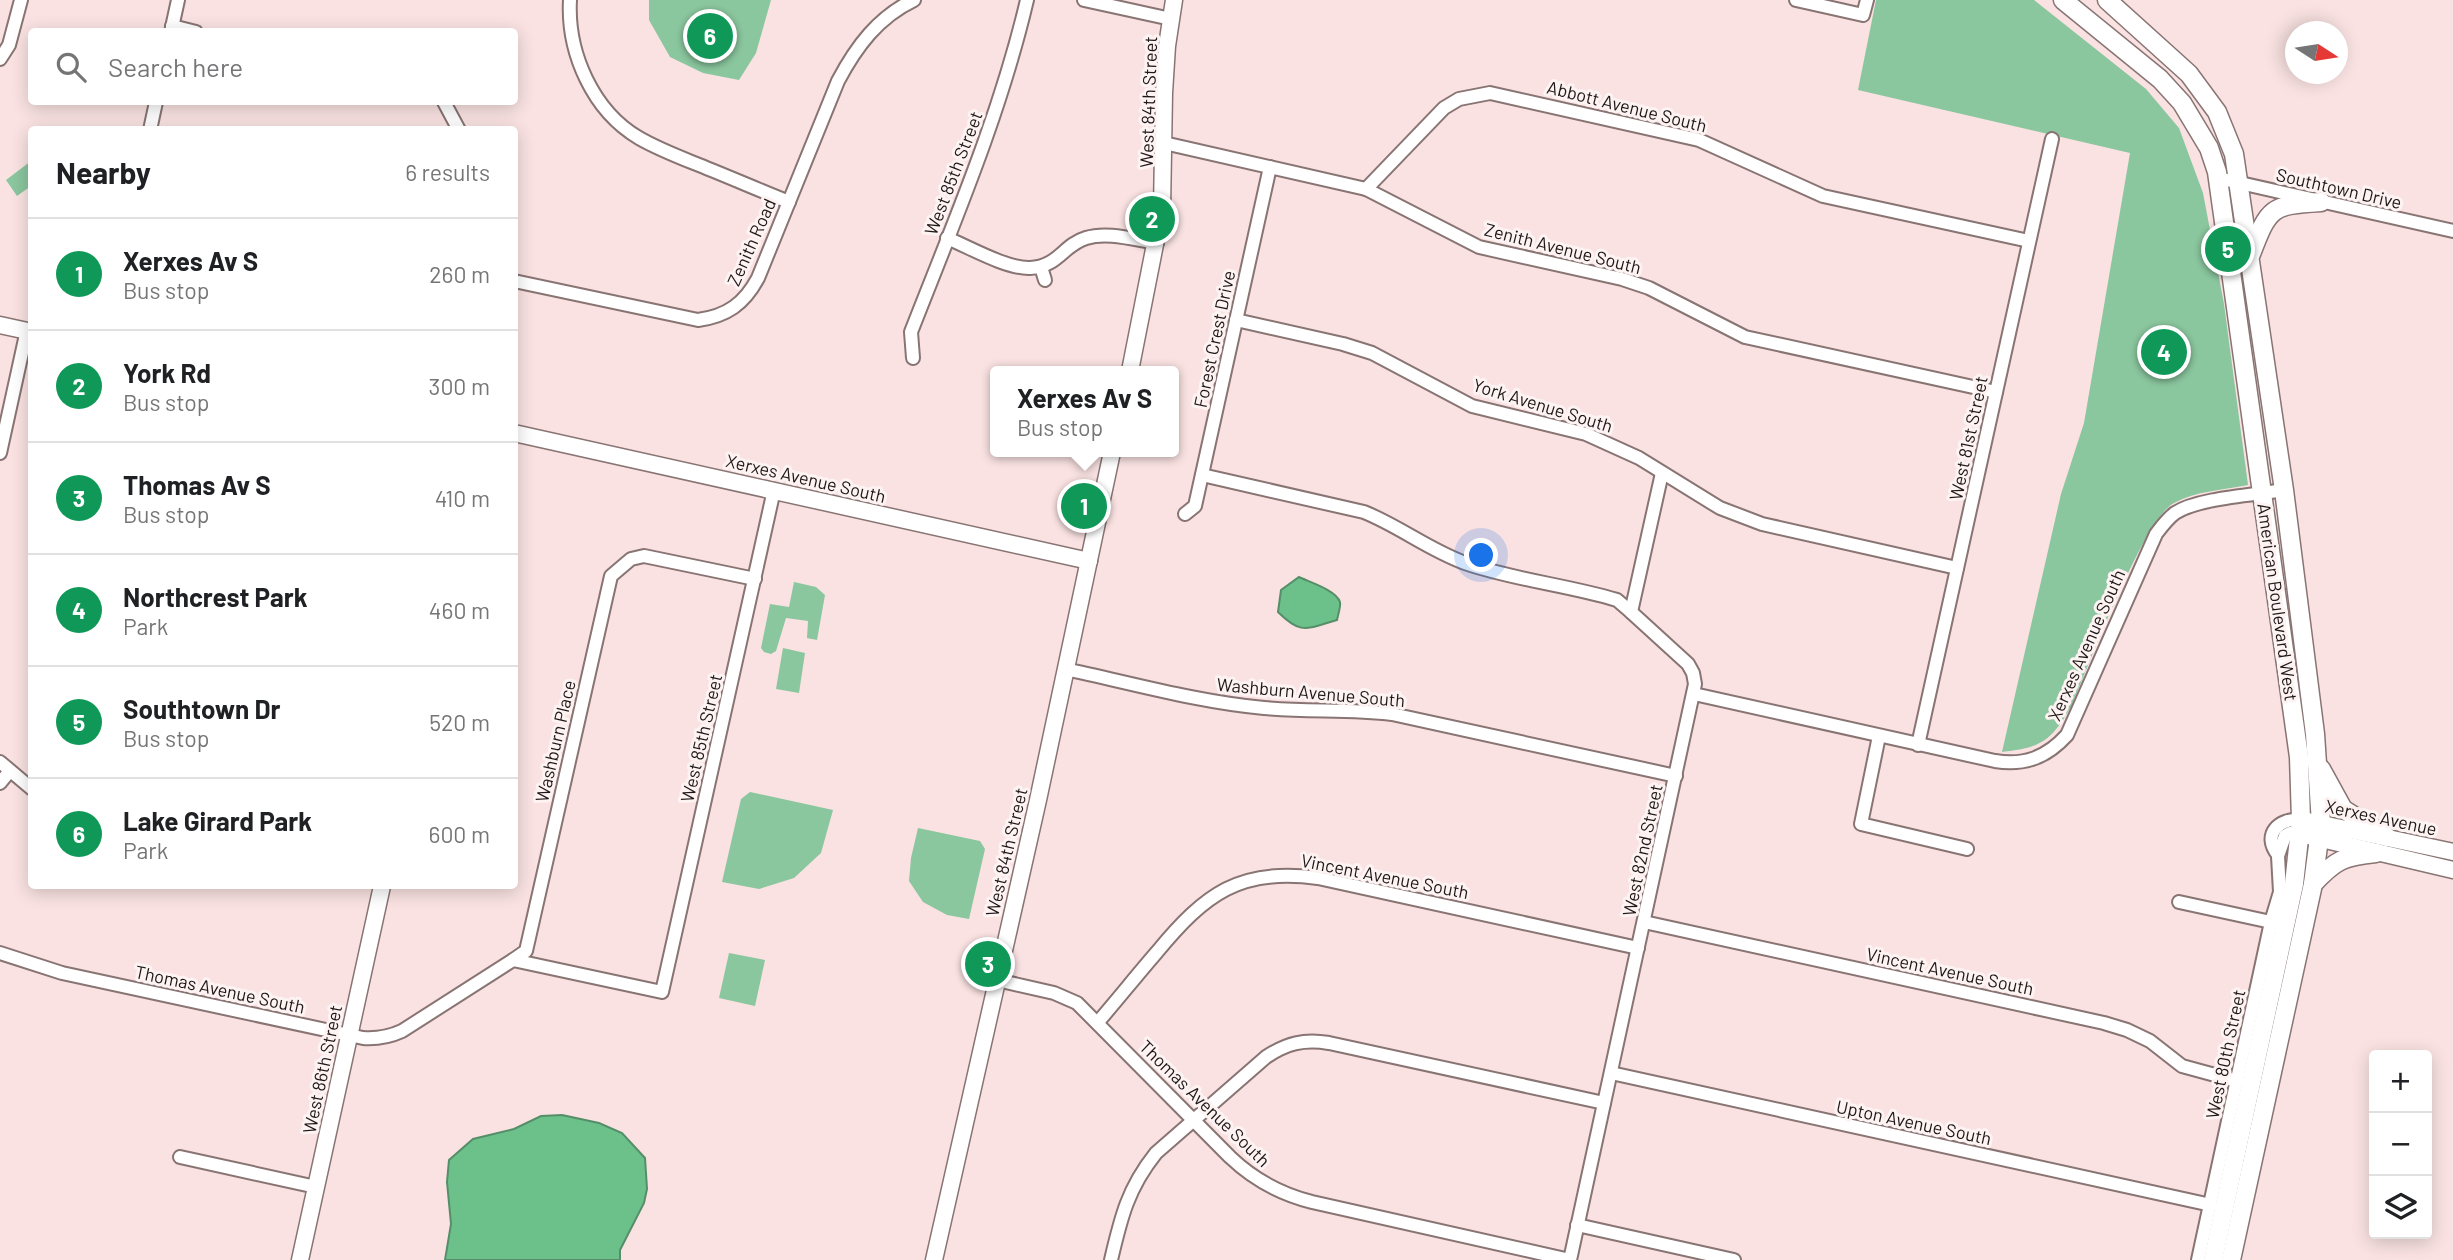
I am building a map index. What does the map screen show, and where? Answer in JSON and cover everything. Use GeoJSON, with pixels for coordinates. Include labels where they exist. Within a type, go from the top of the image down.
{"type":"FeatureCollection","features":[{"type":"Feature","properties":{"kind":"main road","name":"American Boulevard West"},"geometry":{"type":"LineString","coordinates":[[2063,0],[2160,79],[2182,103],[2209,148],[2218,178],[2299,757],[2300,827],[2294,884],[2213,1260]]}},
{"type":"Feature","properties":{"kind":"main road","name":"American Boulevard West"},"geometry":{"type":"LineString","coordinates":[[2107,0],[2189,74],[2217,112],[2234,154],[2284,490],[2318,764],[2320,830],[2313,884],[2231,1260]]}},
{"type":"Feature","properties":{"kind":"main road"},"geometry":{"type":"LineString","coordinates":[[2250,258],[2261,228],[2271,212],[2287,204],[2321,202]]}},
{"type":"Feature","properties":{"kind":"main road"},"geometry":{"type":"LineString","coordinates":[[2318,764],[2343,810],[2387,837]]}},
{"type":"Feature","properties":{"kind":"main road"},"geometry":{"type":"LineString","coordinates":[[2313,884],[2332,863],[2350,855],[2376,853]]}},
{"type":"Feature","properties":{"kind":"street"},"geometry":{"type":"LineString","coordinates":[[0,60],[9,45],[21,0]]}},
{"type":"Feature","properties":{"kind":"street"},"geometry":{"type":"LineString","coordinates":[[172,28],[178,0]]}},
{"type":"Feature","properties":{"kind":"street"},"geometry":{"type":"LineString","coordinates":[[570,0],[576,54],[600,101],[617,121],[638,138],[789,202]]}},
{"type":"Feature","properties":{"kind":"street","name":"Zenith Road"},"geometry":{"type":"LineString","coordinates":[[518,284],[698,320],[713,318],[741,304],[751,292],[850,57],[867,35],[898,4],[914,0]]}},
{"type":"Feature","properties":{"kind":"street","name":"West 85th Street"},"geometry":{"type":"LineString","coordinates":[[913,358],[911,332],[993,120],[1014,55],[1027,0]]}},
{"type":"Feature","properties":{"kind":"street"},"geometry":{"type":"LineString","coordinates":[[1084,0],[1171,19]]}},
{"type":"Feature","properties":{"kind":"street","name":"West 84th Street"},"geometry":{"type":"LineString","coordinates":[[1131,366],[1162,209],[1164,93],[1174,0]]}},
{"type":"Feature","properties":{"kind":"street"},"geometry":{"type":"LineString","coordinates":[[1796,0],[1863,15],[1867,0]]}},
{"type":"Feature","properties":{"kind":"street","name":"Abbott Avenue South"},"geometry":{"type":"LineString","coordinates":[[1366,190],[1444,108],[1459,99],[1490,93],[1699,140],[1823,196],[2029,241]]}},
{"type":"Feature","properties":{"kind":"street"},"geometry":{"type":"LineString","coordinates":[[151,126],[155,105]]}},
{"type":"Feature","properties":{"kind":"street"},"geometry":{"type":"LineString","coordinates":[[446,105],[456,126]]}},
{"type":"Feature","properties":{"kind":"street","name":"West 81st Street"},"geometry":{"type":"LineString","coordinates":[[1918,745],[2052,139]]}},
{"type":"Feature","properties":{"kind":"street","name":"Zenith Avenue South"},"geometry":{"type":"LineString","coordinates":[[1164,143],[1366,190],[1479,247],[1622,279],[1649,288],[1745,337],[1996,392]]}},
{"type":"Feature","properties":{"kind":"street","name":"Forest Crest Drive"},"geometry":{"type":"LineString","coordinates":[[1185,514],[1195,506],[1270,167]]}},
{"type":"Feature","properties":{"kind":"street","name":"Southtown Drive"},"geometry":{"type":"LineString","coordinates":[[2218,178],[2453,231]]}},
{"type":"Feature","properties":{"kind":"street"},"geometry":{"type":"LineString","coordinates":[[947,238],[1013,265],[1027,268],[1055,262],[1084,238],[1096,236],[1157,243]]}},
{"type":"Feature","properties":{"kind":"street"},"geometry":{"type":"LineString","coordinates":[[1041,267],[1045,281]]}},
{"type":"Feature","properties":{"kind":"street","name":"York Avenue South"},"geometry":{"type":"LineString","coordinates":[[1236,320],[1372,353],[1472,406],[1586,434],[1639,458],[1720,508],[1762,524],[1957,568]]}},
{"type":"Feature","properties":{"kind":"street"},"geometry":{"type":"LineString","coordinates":[[0,325],[28,331]]}},
{"type":"Feature","properties":{"kind":"street"},"geometry":{"type":"LineString","coordinates":[[0,453],[28,335]]}},
{"type":"Feature","properties":{"kind":"street","name":"Xerxes Avenue South"},"geometry":{"type":"LineString","coordinates":[[518,434],[1089,561]]}},
{"type":"Feature","properties":{"kind":"street","name":"West 84th Street"},"geometry":{"type":"LineString","coordinates":[[934,1260],[1038,800],[1111,457]]}},
{"type":"Feature","properties":{"kind":"street"},"geometry":{"type":"LineString","coordinates":[[1202,475],[1364,512],[1440,553],[1466,563],[1617,600],[1631,612],[1662,473]]}},
{"type":"Feature","properties":{"kind":"street","name":"West 85th Street"},"geometry":{"type":"LineString","coordinates":[[513,960],[662,992],[774,490]]}},
{"type":"Feature","properties":{"kind":"street","name":"Xerxes Avenue South"},"geometry":{"type":"LineString","coordinates":[[1694,694],[2011,764],[2027,762],[2056,747],[2067,735],[2156,534],[2165,522],[2187,507],[2284,490]]}},
{"type":"Feature","properties":{"kind":"street","name":"Washburn Place"},"geometry":{"type":"LineString","coordinates":[[513,960],[526,951],[611,576],[631,559],[644,556],[755,579]]}},
{"type":"Feature","properties":{"kind":"street","name":"West 82nd Street"},"geometry":{"type":"LineString","coordinates":[[1570,1260],[1695,684],[1688,664],[1631,612]]}},
{"type":"Feature","properties":{"kind":"street","name":"Washburn Avenue South"},"geometry":{"type":"LineString","coordinates":[[1065,669],[1234,704],[1295,710],[1361,710],[1392,714],[1676,776]]}},
{"type":"Feature","properties":{"kind":"street"},"geometry":{"type":"LineString","coordinates":[[1879,736],[1861,824],[1967,849]]}},
{"type":"Feature","properties":{"kind":"street"},"geometry":{"type":"LineString","coordinates":[[0,783],[5,767],[28,786]]}},
{"type":"Feature","properties":{"kind":"street","name":"West 80th Street"},"geometry":{"type":"LineString","coordinates":[[2198,1260],[2271,922],[2280,892],[2278,856],[2273,849],[2273,834],[2278,824],[2288,819],[2300,827]]}},
{"type":"Feature","properties":{"kind":"street","name":"Xerxes Avenue"},"geometry":{"type":"LineString","coordinates":[[2300,827],[2387,837],[2453,852]]}},
{"type":"Feature","properties":{"kind":"street"},"geometry":{"type":"LineString","coordinates":[[2320,830],[2376,853],[2453,870]]}},
{"type":"Feature","properties":{"kind":"street","name":"Vincent Avenue South"},"geometry":{"type":"LineString","coordinates":[[1098,1022],[1181,923],[1199,906],[1220,891],[1268,876],[1318,878],[1638,948]]}},
{"type":"Feature","properties":{"kind":"street","name":"West 86th Street"},"geometry":{"type":"LineString","coordinates":[[300,1260],[382,889]]}},
{"type":"Feature","properties":{"kind":"street"},"geometry":{"type":"LineString","coordinates":[[2179,902],[2271,922]]}},
{"type":"Feature","properties":{"kind":"street","name":"Vincent Avenue South"},"geometry":{"type":"LineString","coordinates":[[1644,922],[2104,1023],[2150,1041],[2182,1066],[2237,1081]]}},
{"type":"Feature","properties":{"kind":"street","name":"Thomas Avenue South"},"geometry":{"type":"LineString","coordinates":[[0,953],[62,973],[377,1039],[390,1037],[513,960]]}},
{"type":"Feature","properties":{"kind":"street","name":"Thomas Avenue South"},"geometry":{"type":"LineString","coordinates":[[996,979],[1066,996],[1077,1003],[1247,1173],[1289,1196],[1570,1260]]}},
{"type":"Feature","properties":{"kind":"street"},"geometry":{"type":"LineString","coordinates":[[1111,1260],[1129,1193],[1141,1171],[1156,1153],[1273,1052],[1295,1042],[1312,1040],[1604,1103]]}},
{"type":"Feature","properties":{"kind":"street","name":"Upton Avenue South"},"geometry":{"type":"LineString","coordinates":[[1611,1073],[2211,1205]]}},
{"type":"Feature","properties":{"kind":"street"},"geometry":{"type":"LineString","coordinates":[[180,1157],[316,1187]]}},
{"type":"Feature","properties":{"kind":"street"},"geometry":{"type":"LineString","coordinates":[[1577,1225],[1734,1260]]}},
{"type":"Feature","properties":{"kind":"shaded area"},"geometry":{"type":"Polygon","coordinates":[[[649,0],[771,0],[756,53],[739,80],[703,73],[670,57],[649,20],[649,0]]]}},
{"type":"Feature","properties":{"kind":"shaded area"},"geometry":{"type":"Polygon","coordinates":[[[1876,0],[2034,0],[2146,89],[2179,128],[2203,193],[2224,304],[2248,485],[2191,496],[2174,503],[2162,514],[2133,563],[2072,705],[2052,734],[2027,748],[2002,752],[2061,494],[2084,423],[2130,153],[1858,90],[1876,0]]]}},
{"type":"Feature","properties":{"kind":"shaded area"},"geometry":{"type":"Polygon","coordinates":[[[28,163],[28,188],[17,196],[6,180],[28,163]]]}},
{"type":"Feature","properties":{"kind":"shaded area"},"geometry":{"type":"Polygon","coordinates":[[[1299,577],[1328,590],[1338,598],[1340,604],[1337,620],[1305,628],[1286,620],[1278,612],[1281,590],[1299,577]]]}},
{"type":"Feature","properties":{"kind":"shaded area"},"geometry":{"type":"Polygon","coordinates":[[[794,582],[816,587],[825,595],[817,640],[807,638],[808,621],[786,618],[776,651],[771,654],[764,652],[761,648],[770,604],[789,607],[794,582]]]}},
{"type":"Feature","properties":{"kind":"shaded area"},"geometry":{"type":"Polygon","coordinates":[[[783,648],[805,653],[799,693],[776,689],[783,648]]]}},
{"type":"Feature","properties":{"kind":"shaded area"},"geometry":{"type":"Polygon","coordinates":[[[750,792],[833,810],[821,853],[794,878],[759,889],[722,882],[741,799],[750,792]]]}},
{"type":"Feature","properties":{"kind":"shaded area"},"geometry":{"type":"Polygon","coordinates":[[[918,828],[980,841],[985,849],[969,919],[947,915],[923,902],[909,881],[918,828]]]}},
{"type":"Feature","properties":{"kind":"shaded area"},"geometry":{"type":"Polygon","coordinates":[[[729,953],[765,960],[755,1006],[719,998],[729,953]]]}},
{"type":"Feature","properties":{"kind":"shaded area"},"geometry":{"type":"Polygon","coordinates":[[[562,1115],[599,1123],[622,1133],[645,1158],[647,1189],[644,1203],[620,1250],[620,1260],[445,1260],[451,1224],[447,1182],[449,1160],[473,1139],[514,1129],[541,1116],[562,1115]]]}},
{"type":"Feature","properties":{"kind":"place","name":"Lake Girard Park"},"geometry":{"type":"Point","coordinates":[710,36]}},
{"type":"Feature","properties":{"kind":"place","name":"York Rd"},"geometry":{"type":"Point","coordinates":[1152,219]}},
{"type":"Feature","properties":{"kind":"place","name":"Southtown Dr"},"geometry":{"type":"Point","coordinates":[2228,249]}},
{"type":"Feature","properties":{"kind":"place","name":"Northcrest Park"},"geometry":{"type":"Point","coordinates":[2164,352]}},
{"type":"Feature","properties":{"kind":"place","name":"Xerxes Av S"},"geometry":{"type":"Point","coordinates":[1084,506]}},
{"type":"Feature","properties":{"kind":"place","name":"Thomas Av S"},"geometry":{"type":"Point","coordinates":[988,964]}}]}
